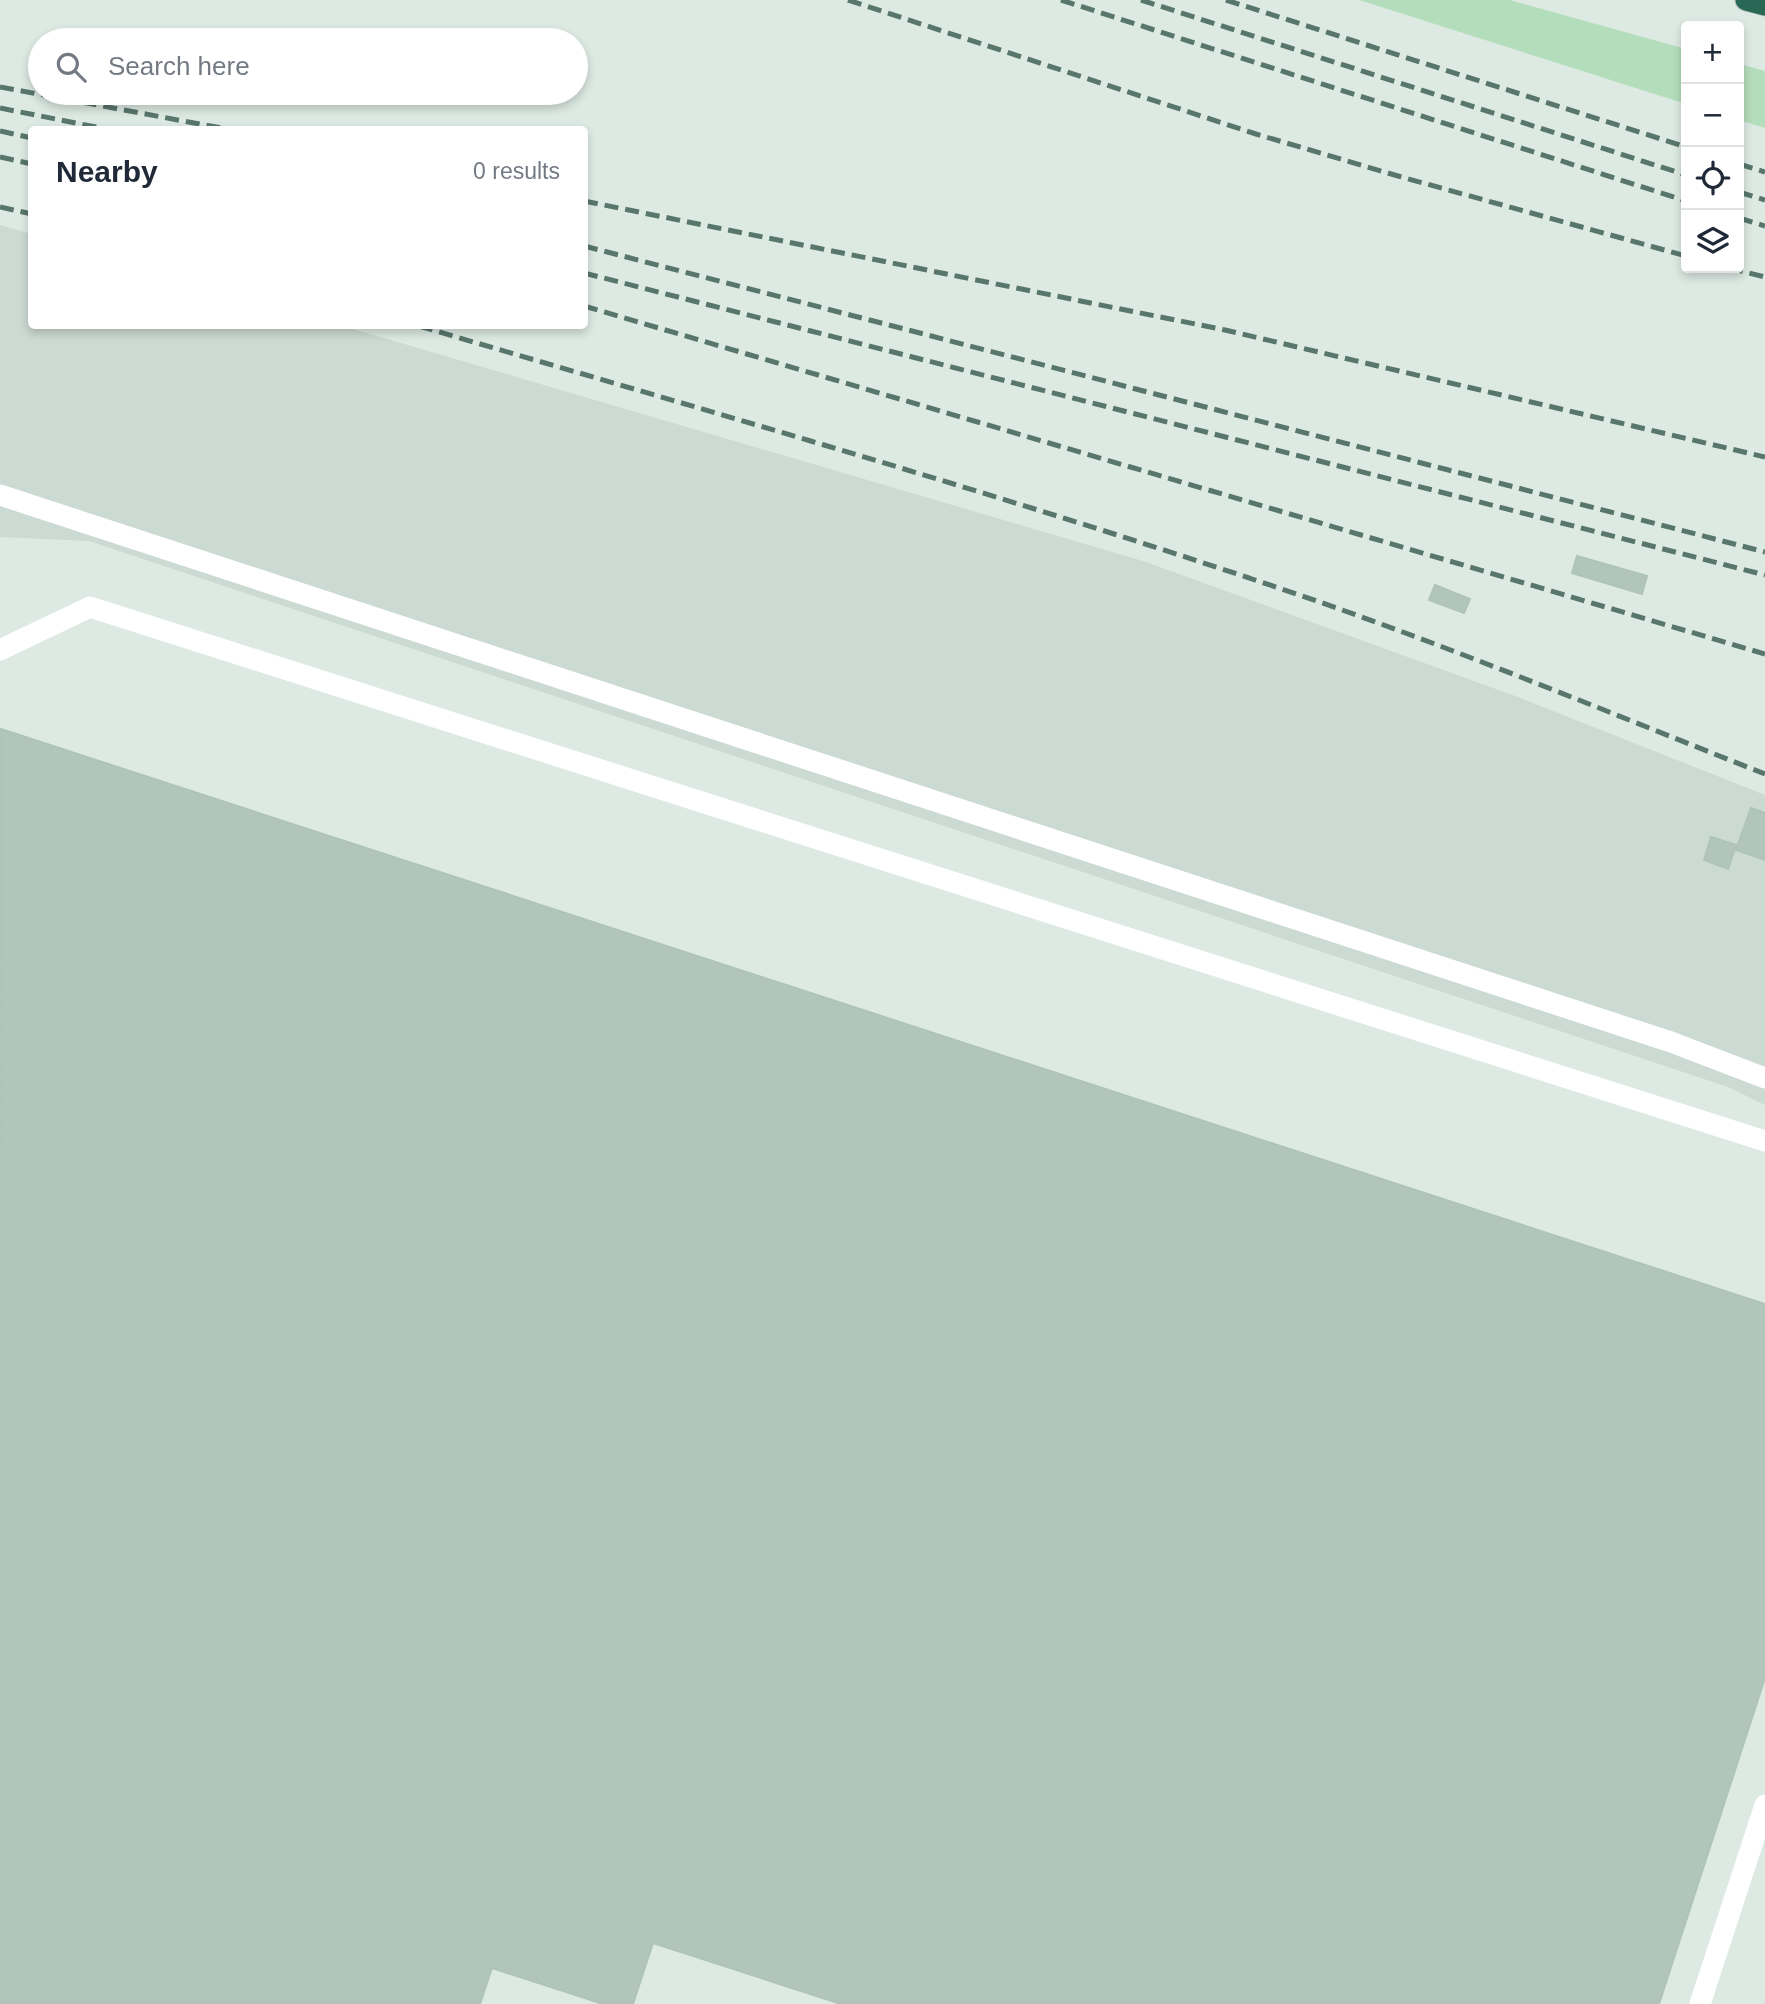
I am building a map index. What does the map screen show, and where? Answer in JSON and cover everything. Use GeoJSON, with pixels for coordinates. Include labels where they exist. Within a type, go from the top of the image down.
{"type":"FeatureCollection","features":[{"type":"Feature","properties":{"kind":"highway"},"geometry":{"type":"LineString","coordinates":[[1746,0],[1765,5]]}},
{"type":"Feature","properties":{"kind":"lane"},"geometry":{"type":"LineString","coordinates":[[0,495],[1671,1042],[1765,1078]]}},
{"type":"Feature","properties":{"kind":"lane"},"geometry":{"type":"LineString","coordinates":[[0,650],[90,607],[1765,1141]]}},
{"type":"Feature","properties":{"kind":"lane"},"geometry":{"type":"LineString","coordinates":[[1700,2004],[1765,1805]]}},
{"type":"Feature","properties":{"kind":"shaded area"},"geometry":{"type":"Polygon","coordinates":[[[0,225],[28,233],[28,329],[353,329],[1143,561],[1518,697],[1765,795],[1765,1105],[1728,1087],[89,541],[0,537],[0,225]]]}},
{"type":"Feature","properties":{"kind":"green space"},"geometry":{"type":"Polygon","coordinates":[[[1359,0],[1510,0],[1681,48],[1681,102],[1359,0]]]}},
{"type":"Feature","properties":{"kind":"green space"},"geometry":{"type":"Polygon","coordinates":[[[1744,65],[1765,71],[1765,128],[1744,122],[1744,65]]]}},
{"type":"Feature","properties":{"kind":"building"},"geometry":{"type":"Polygon","coordinates":[[[1577,556],[1647,576],[1642,594],[1572,573],[1577,556]]]}},
{"type":"Feature","properties":{"kind":"building"},"geometry":{"type":"Polygon","coordinates":[[[1435,585],[1470,599],[1464,613],[1429,600],[1435,585]]]}},
{"type":"Feature","properties":{"kind":"building"},"geometry":{"type":"Polygon","coordinates":[[[1,729],[1765,1304],[1765,1678],[1659,2004],[841,2004],[653,1943],[633,2004],[603,2004],[492,1968],[480,2004],[0,2004],[1,729]]]}},
{"type":"Feature","properties":{"kind":"building"},"geometry":{"type":"Polygon","coordinates":[[[1751,808],[1765,813],[1765,860],[1736,850],[1751,808]]]}},
{"type":"Feature","properties":{"kind":"building"},"geometry":{"type":"Polygon","coordinates":[[[1711,837],[1736,845],[1728,869],[1704,860],[1711,837]]]}},
{"type":"Feature","properties":{"kind":"railway"},"geometry":{"type":"LineString","coordinates":[[848,0],[1256,134],[1681,255]]}},
{"type":"Feature","properties":{"kind":"railway"},"geometry":{"type":"LineString","coordinates":[[1061,0],[1681,199]]}},
{"type":"Feature","properties":{"kind":"railway"},"geometry":{"type":"LineString","coordinates":[[1141,0],[1681,173]]}},
{"type":"Feature","properties":{"kind":"railway"},"geometry":{"type":"LineString","coordinates":[[1226,0],[1681,145]]}},
{"type":"Feature","properties":{"kind":"railway"},"geometry":{"type":"LineString","coordinates":[[0,87],[28,92]]}},
{"type":"Feature","properties":{"kind":"railway"},"geometry":{"type":"LineString","coordinates":[[97,105],[210,126]]}},
{"type":"Feature","properties":{"kind":"railway"},"geometry":{"type":"LineString","coordinates":[[0,108],[91,126]]}},
{"type":"Feature","properties":{"kind":"railway"},"geometry":{"type":"LineString","coordinates":[[0,131],[28,137]]}},
{"type":"Feature","properties":{"kind":"railway"},"geometry":{"type":"LineString","coordinates":[[0,157],[28,163]]}},
{"type":"Feature","properties":{"kind":"railway"},"geometry":{"type":"LineString","coordinates":[[1744,166],[1765,172]]}},
{"type":"Feature","properties":{"kind":"railway"},"geometry":{"type":"LineString","coordinates":[[1744,194],[1765,200]]}},
{"type":"Feature","properties":{"kind":"railway"},"geometry":{"type":"LineString","coordinates":[[588,202],[1225,330],[1765,457]]}},
{"type":"Feature","properties":{"kind":"railway"},"geometry":{"type":"LineString","coordinates":[[0,207],[28,213]]}},
{"type":"Feature","properties":{"kind":"railway"},"geometry":{"type":"LineString","coordinates":[[1744,220],[1765,226]]}},
{"type":"Feature","properties":{"kind":"railway"},"geometry":{"type":"LineString","coordinates":[[588,247],[1765,552]]}},
{"type":"Feature","properties":{"kind":"railway"},"geometry":{"type":"LineString","coordinates":[[1744,272],[1765,277]]}},
{"type":"Feature","properties":{"kind":"railway"},"geometry":{"type":"LineString","coordinates":[[588,274],[1765,575]]}},
{"type":"Feature","properties":{"kind":"railway"},"geometry":{"type":"LineString","coordinates":[[588,307],[1765,654]]}},
{"type":"Feature","properties":{"kind":"railway"},"geometry":{"type":"LineString","coordinates":[[429,329],[941,480],[1252,579],[1446,648],[1765,774]]}}]}
